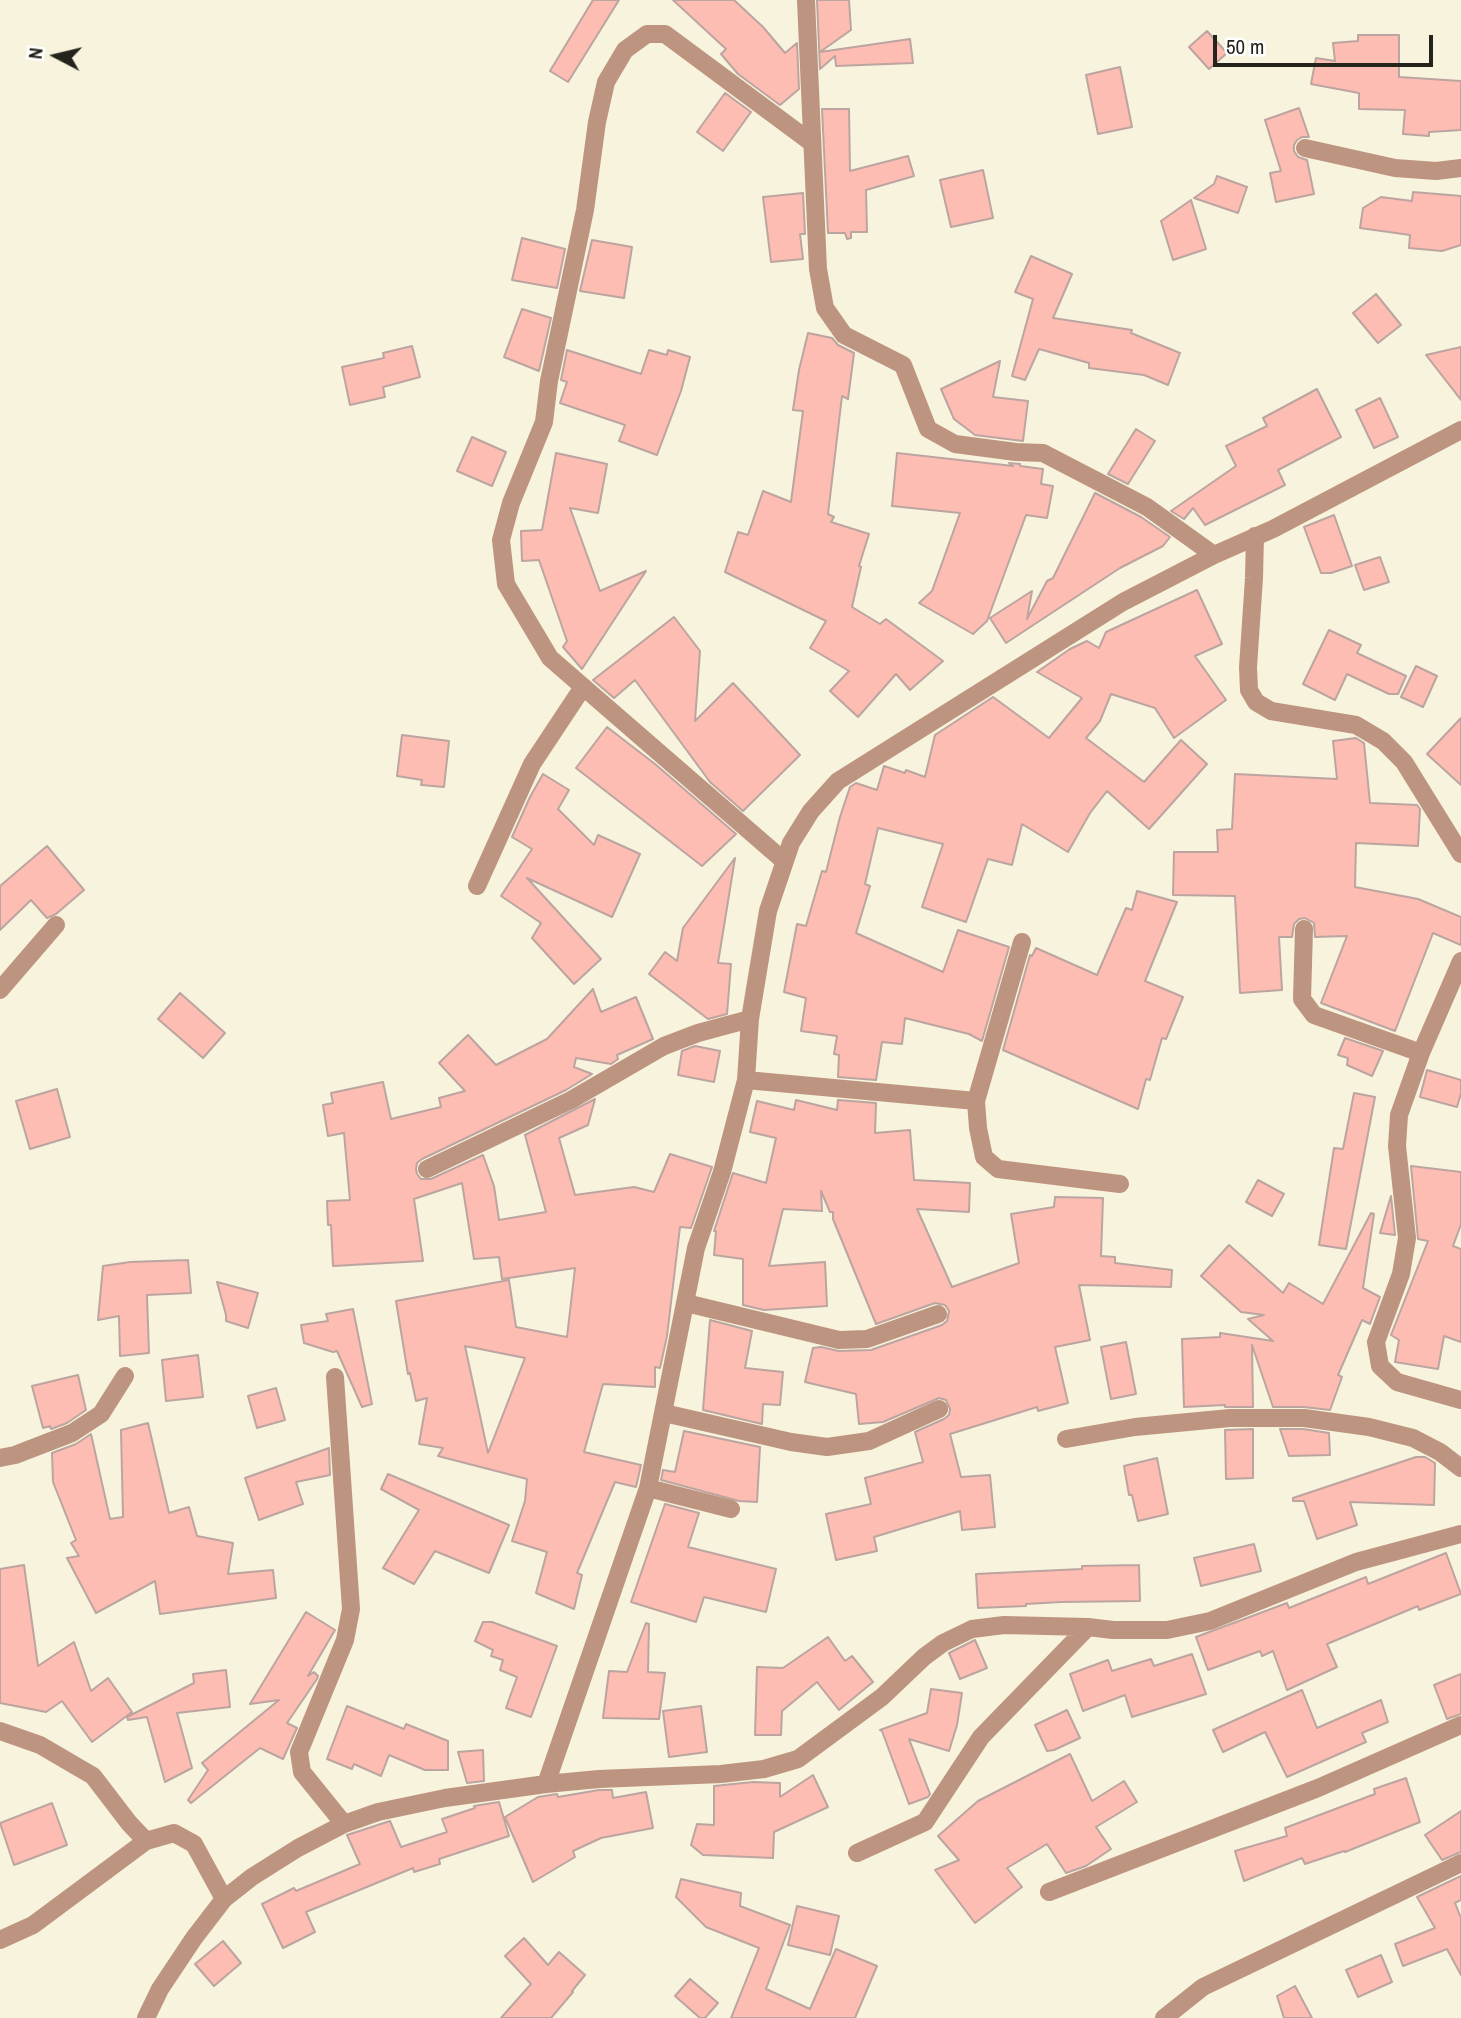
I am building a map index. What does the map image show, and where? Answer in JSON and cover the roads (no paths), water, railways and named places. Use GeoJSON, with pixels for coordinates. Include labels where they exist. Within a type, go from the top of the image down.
{"type":"FeatureCollection","features":[{"type":"Feature","properties":{"kind":"street"},"geometry":{"type":"LineString","coordinates":[[806,0],[818,269],[825,308],[844,335],[903,365],[928,429],[955,444],[1043,453],[1147,507],[1214,555]]}},
{"type":"Feature","properties":{"kind":"street"},"geometry":{"type":"LineString","coordinates":[[783,862],[550,658],[506,584],[501,540],[511,503],[544,422],[549,382],[586,210],[597,122],[606,82],[625,50],[647,34],[665,34],[812,143]]}},
{"type":"Feature","properties":{"kind":"street"},"geometry":{"type":"LineString","coordinates":[[1305,148],[1395,168],[1461,168]]}},
{"type":"Feature","properties":{"kind":"street"},"geometry":{"type":"LineString","coordinates":[[545,1784],[648,1488],[696,1248],[722,1172],[746,1080],[750,1019],[768,911],[783,862],[811,811],[838,781],[1123,602],[1214,555],[1273,529],[1461,430]]}},
{"type":"Feature","properties":{"kind":"street"},"geometry":{"type":"LineString","coordinates":[[1255,536],[1255,578],[1248,667],[1249,690],[1256,702],[1271,711],[1356,725],[1383,741],[1404,762],[1461,853]]}},
{"type":"Feature","properties":{"kind":"street"},"geometry":{"type":"LineString","coordinates":[[477,886],[532,764],[583,687]]}},
{"type":"Feature","properties":{"kind":"street"},"geometry":{"type":"LineString","coordinates":[[0,990],[56,925]]}},
{"type":"Feature","properties":{"kind":"street"},"geometry":{"type":"LineString","coordinates":[[1304,929],[1302,999],[1314,1015],[1421,1054]]}},
{"type":"Feature","properties":{"kind":"street"},"geometry":{"type":"LineString","coordinates":[[1022,942],[976,1101],[984,1157],[998,1169],[1120,1184]]}},
{"type":"Feature","properties":{"kind":"street"},"geometry":{"type":"LineString","coordinates":[[1461,961],[1421,1054],[1399,1115],[1397,1146],[1407,1238],[1401,1274],[1376,1342],[1380,1366],[1396,1382],[1461,1400]]}},
{"type":"Feature","properties":{"kind":"street"},"geometry":{"type":"LineString","coordinates":[[427,1169],[571,1100],[664,1046],[698,1033],[750,1019]]}},
{"type":"Feature","properties":{"kind":"street"},"geometry":{"type":"LineString","coordinates":[[746,1080],[976,1101]]}},
{"type":"Feature","properties":{"kind":"street"},"geometry":{"type":"LineString","coordinates":[[686,1303],[839,1340],[867,1339],[938,1314]]}},
{"type":"Feature","properties":{"kind":"street"},"geometry":{"type":"LineString","coordinates":[[0,1458],[72,1433],[101,1413],[125,1376]]}},
{"type":"Feature","properties":{"kind":"street"},"geometry":{"type":"LineString","coordinates":[[335,1377],[351,1609],[345,1640],[299,1752],[302,1772],[344,1824]]}},
{"type":"Feature","properties":{"kind":"street"},"geometry":{"type":"LineString","coordinates":[[664,1413],[791,1442],[827,1447],[869,1441],[939,1409]]}},
{"type":"Feature","properties":{"kind":"street"},"geometry":{"type":"LineString","coordinates":[[1066,1439],[1135,1427],[1230,1418],[1304,1418],[1369,1427],[1413,1438],[1440,1452],[1461,1468]]}},
{"type":"Feature","properties":{"kind":"street"},"geometry":{"type":"LineString","coordinates":[[648,1488],[731,1509]]}},
{"type":"Feature","properties":{"kind":"street"},"geometry":{"type":"LineString","coordinates":[[146,2018],[160,1989],[224,1899],[251,1877],[286,1855],[344,1824],[377,1812],[444,1798],[545,1784],[764,1769],[798,1759],[882,1697],[923,1657],[943,1643],[972,1629],[1004,1625],[1167,1630],[1210,1621],[1356,1562],[1461,1534]]}},
{"type":"Feature","properties":{"kind":"street"},"geometry":{"type":"LineString","coordinates":[[857,1853],[925,1822],[981,1737],[1088,1627]]}},
{"type":"Feature","properties":{"kind":"street"},"geometry":{"type":"LineString","coordinates":[[1049,1892],[1318,1788],[1461,1725]]}},
{"type":"Feature","properties":{"kind":"street"},"geometry":{"type":"LineString","coordinates":[[0,1731],[40,1745],[93,1776],[128,1823],[146,1840]]}},
{"type":"Feature","properties":{"kind":"street"},"geometry":{"type":"LineString","coordinates":[[0,1940],[33,1925],[146,1840],[174,1833],[194,1844],[224,1899]]}},
{"type":"Feature","properties":{"kind":"street"},"geometry":{"type":"LineString","coordinates":[[1164,2018],[1203,1987],[1461,1863]]}}]}
